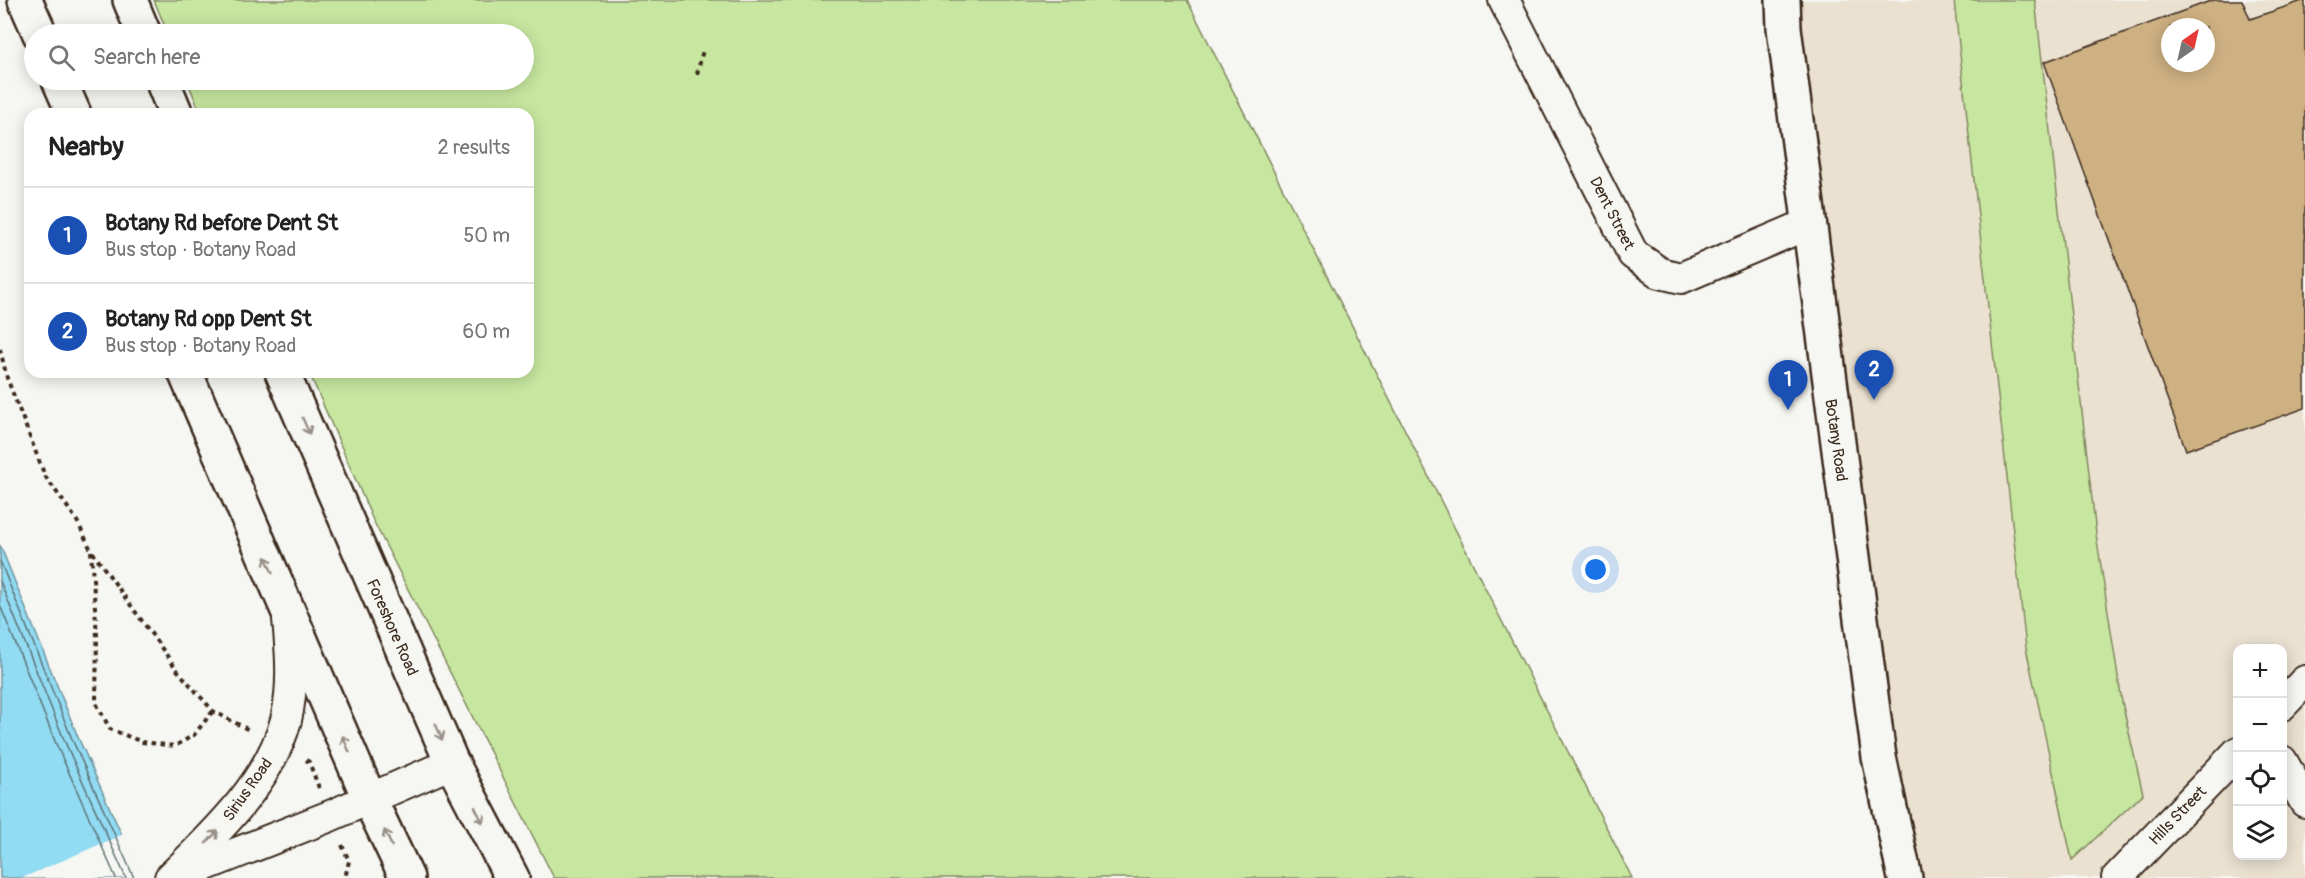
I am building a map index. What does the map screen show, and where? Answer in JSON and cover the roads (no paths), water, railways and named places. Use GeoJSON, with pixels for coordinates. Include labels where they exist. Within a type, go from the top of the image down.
{"type":"FeatureCollection","features":[{"type":"Feature","properties":{"kind":"main road"},"geometry":{"type":"LineString","coordinates":[[25,0],[36,24]]}},
{"type":"Feature","properties":{"kind":"main road"},"geometry":{"type":"LineString","coordinates":[[130,0],[140,24]]}},
{"type":"Feature","properties":{"kind":"main road","name":"Botany Road"},"geometry":{"type":"LineString","coordinates":[[1783,0],[1784,28],[1808,224],[1879,757],[1905,878]]}},
{"type":"Feature","properties":{"kind":"main road"},"geometry":{"type":"LineString","coordinates":[[63,90],[71,108]]}},
{"type":"Feature","properties":{"kind":"main road"},"geometry":{"type":"LineString","coordinates":[[166,90],[174,108]]}},
{"type":"Feature","properties":{"kind":"main road"},"geometry":{"type":"LineString","coordinates":[[188,378],[369,798],[407,878]]}},
{"type":"Feature","properties":{"kind":"main road","name":"Foreshore Road"},"geometry":{"type":"LineString","coordinates":[[285,378],[452,763],[512,878]]}},
{"type":"Feature","properties":{"kind":"street","name":"Dent Street"},"geometry":{"type":"LineString","coordinates":[[1504,0],[1633,254],[1660,273],[1682,278],[1808,224]]}},
{"type":"Feature","properties":{"kind":"street","name":"Sirius Road"},"geometry":{"type":"LineString","coordinates":[[171,878],[217,832],[256,782],[286,720],[291,678],[288,609]]}},
{"type":"Feature","properties":{"kind":"street"},"geometry":{"type":"LineString","coordinates":[[2287,701],[2305,681]]}},
{"type":"Feature","properties":{"kind":"street","name":"Hills Street"},"geometry":{"type":"LineString","coordinates":[[2117,878],[2233,758]]}},
{"type":"Feature","properties":{"kind":"street","name":"Sirius Road"},"geometry":{"type":"LineString","coordinates":[[171,878],[452,763]]}},
{"type":"Feature","properties":{"kind":"street"},"geometry":{"type":"LineString","coordinates":[[2287,768],[2305,802]]}},
{"type":"Feature","properties":{"kind":"water"},"geometry":{"type":"Polygon","coordinates":[[[0,545],[78,737],[141,878],[0,878],[0,545]]]}},
{"type":"Feature","properties":{"kind":"place","name":"Botany Rd opp Dent St"},"geometry":{"type":"Point","coordinates":[1874,400]}},
{"type":"Feature","properties":{"kind":"place","name":"Botany Rd before Dent St"},"geometry":{"type":"Point","coordinates":[1788,410]}}]}
